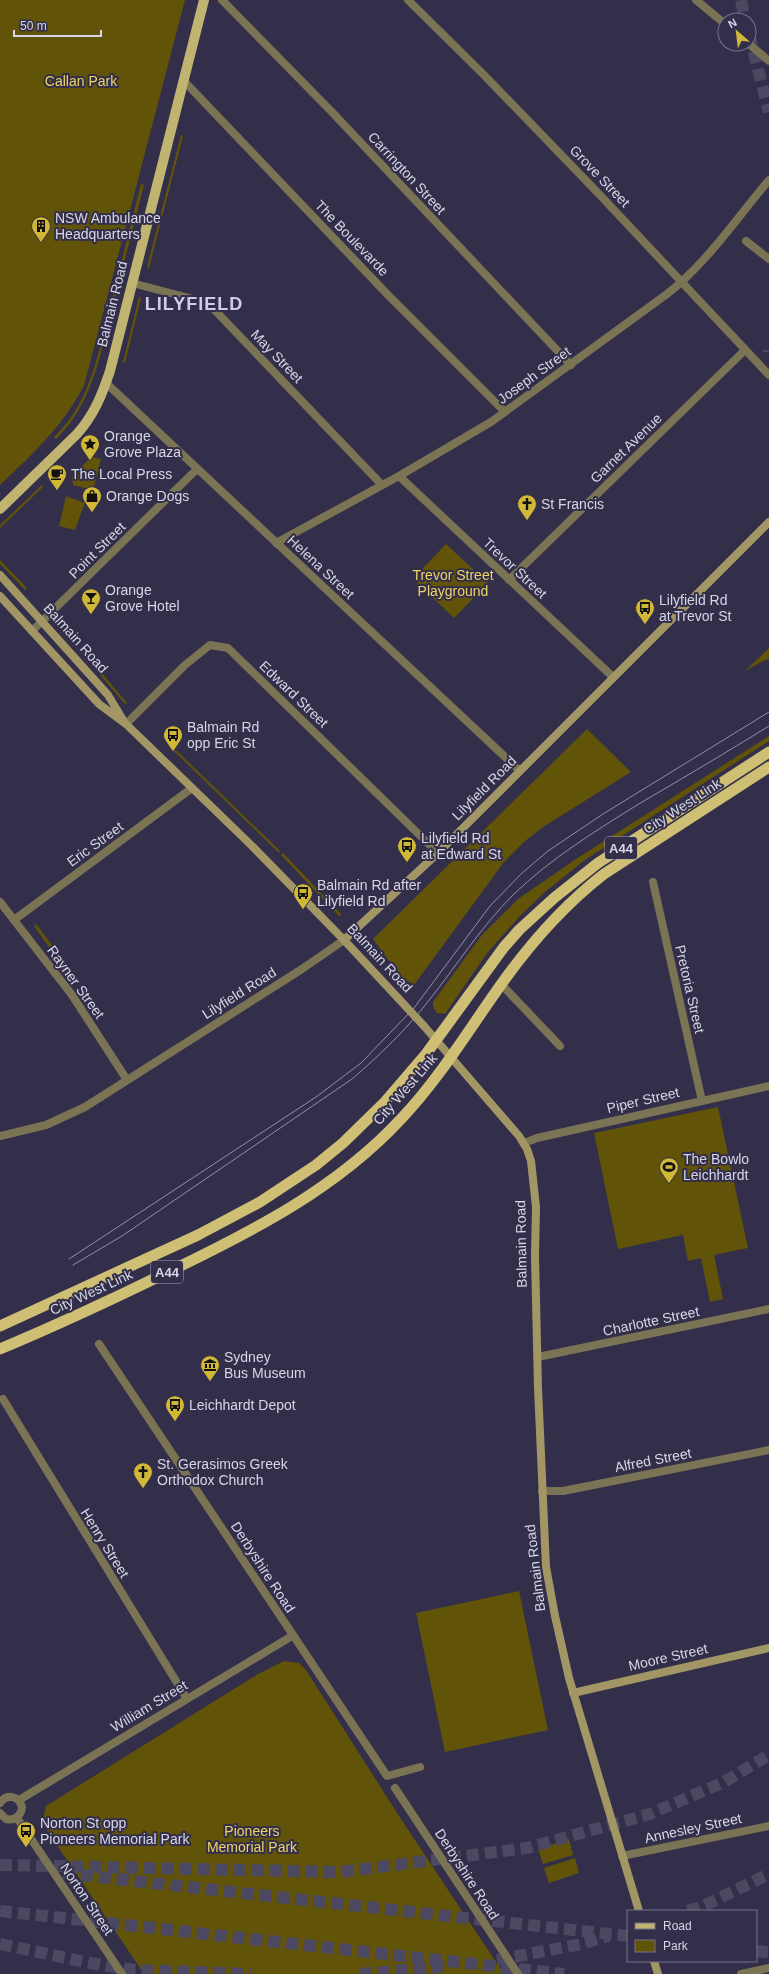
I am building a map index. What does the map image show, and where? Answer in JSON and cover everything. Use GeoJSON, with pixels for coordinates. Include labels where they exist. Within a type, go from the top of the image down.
{"type":"FeatureCollection","features":[{"type":"Feature","properties":{"kind":"highway","name":"City West Link"},"geometry":{"type":"LineString","coordinates":[[0,1326],[198,1235],[260,1202],[316,1165],[384,1103],[437,1039],[504,947],[519,930],[554,898],[598,863],[769,752]]}},
{"type":"Feature","properties":{"kind":"highway","name":"City West Link"},"geometry":{"type":"LineString","coordinates":[[0,1349],[68,1320],[194,1259],[280,1215],[304,1200],[354,1162],[383,1137],[421,1097],[452,1056],[501,984],[537,940],[586,888],[604,874],[769,767]]}},
{"type":"Feature","properties":{"kind":"main road","name":"Balmain Road"},"geometry":{"type":"LineString","coordinates":[[0,509],[70,442],[87,423],[101,398],[204,0]]}},
{"type":"Feature","properties":{"kind":"main road","name":"Lilyfield Road"},"geometry":{"type":"LineString","coordinates":[[344,940],[438,853],[519,770],[769,522]]}},
{"type":"Feature","properties":{"kind":"main road","name":"Balmain Road"},"geometry":{"type":"LineString","coordinates":[[0,575],[108,695],[126,724]]}},
{"type":"Feature","properties":{"kind":"main road","name":"Balmain Road"},"geometry":{"type":"LineString","coordinates":[[0,596],[99,704],[126,724],[344,940],[437,1039],[524,1144],[533,1170],[536,1207],[535,1256],[542,1491],[546,1567],[559,1637],[573,1693],[639,1910]]}},
{"type":"Feature","properties":{"kind":"main road","name":"Moore Street"},"geometry":{"type":"LineString","coordinates":[[573,1693],[769,1648]]}},
{"type":"Feature","properties":{"kind":"main road"},"geometry":{"type":"LineString","coordinates":[[654,1962],[658,1974]]}},
{"type":"Feature","properties":{"kind":"street","name":"Carrington Street"},"geometry":{"type":"LineString","coordinates":[[222,0],[330,110],[571,365]]}},
{"type":"Feature","properties":{"kind":"street","name":"Grove Street"},"geometry":{"type":"LineString","coordinates":[[408,0],[495,86],[769,375]]}},
{"type":"Feature","properties":{"kind":"street"},"geometry":{"type":"LineString","coordinates":[[696,0],[717,17]]}},
{"type":"Feature","properties":{"kind":"street"},"geometry":{"type":"LineString","coordinates":[[757,51],[769,61]]}},
{"type":"Feature","properties":{"kind":"street","name":"The Boulevarde"},"geometry":{"type":"LineString","coordinates":[[184,80],[388,294],[505,412]]}},
{"type":"Feature","properties":{"kind":"street","name":"Joseph Street"},"geometry":{"type":"LineString","coordinates":[[276,543],[465,438],[505,412],[571,365],[682,282],[769,180]]}},
{"type":"Feature","properties":{"kind":"street"},"geometry":{"type":"LineString","coordinates":[[746,241],[769,260]]}},
{"type":"Feature","properties":{"kind":"street","name":"May Street"},"geometry":{"type":"LineString","coordinates":[[132,283],[208,303],[381,484]]}},
{"type":"Feature","properties":{"kind":"street","name":"Garnet Avenue"},"geometry":{"type":"LineString","coordinates":[[509,580],[745,350]]}},
{"type":"Feature","properties":{"kind":"street","name":"Helena Street"},"geometry":{"type":"LineString","coordinates":[[106,383],[519,770]]}},
{"type":"Feature","properties":{"kind":"street","name":"Point Street"},"geometry":{"type":"LineString","coordinates":[[32,631],[197,469]]}},
{"type":"Feature","properties":{"kind":"street","name":"Trevor Street"},"geometry":{"type":"LineString","coordinates":[[399,476],[613,677]]}},
{"type":"Feature","properties":{"kind":"street","name":"Edward Street"},"geometry":{"type":"LineString","coordinates":[[126,724],[185,665],[210,645],[228,648],[438,853]]}},
{"type":"Feature","properties":{"kind":"street","name":"Eric Street"},"geometry":{"type":"LineString","coordinates":[[14,920],[192,788]]}},
{"type":"Feature","properties":{"kind":"street","name":"Pretoria Street"},"geometry":{"type":"LineString","coordinates":[[653,882],[702,1101]]}},
{"type":"Feature","properties":{"kind":"street","name":"Rayner Street"},"geometry":{"type":"LineString","coordinates":[[0,902],[70,993],[128,1080]]}},
{"type":"Feature","properties":{"kind":"street","name":"Lilyfield Road"},"geometry":{"type":"LineString","coordinates":[[0,1136],[46,1125],[85,1107],[322,956],[344,940]]}},
{"type":"Feature","properties":{"kind":"street"},"geometry":{"type":"LineString","coordinates":[[501,984],[560,1046]]}},
{"type":"Feature","properties":{"kind":"street","name":"Piper Street"},"geometry":{"type":"LineString","coordinates":[[524,1144],[537,1138],[769,1086]]}},
{"type":"Feature","properties":{"kind":"street","name":"Charlotte Street"},"geometry":{"type":"LineString","coordinates":[[538,1357],[769,1309]]}},
{"type":"Feature","properties":{"kind":"street","name":"Derbyshire Road"},"geometry":{"type":"LineString","coordinates":[[99,1344],[292,1636],[387,1776],[420,1767]]}},
{"type":"Feature","properties":{"kind":"street","name":"Henry Street"},"geometry":{"type":"LineString","coordinates":[[3,1399],[187,1699]]}},
{"type":"Feature","properties":{"kind":"street","name":"Alfred Street"},"geometry":{"type":"LineString","coordinates":[[542,1491],[563,1491],[769,1450]]}},
{"type":"Feature","properties":{"kind":"street","name":"William Street"},"geometry":{"type":"LineString","coordinates":[[19,1800],[292,1636]]}},
{"type":"Feature","properties":{"kind":"street","name":"Derbyshire Road"},"geometry":{"type":"LineString","coordinates":[[395,1788],[518,1974]]}},
{"type":"Feature","properties":{"kind":"street"},"geometry":{"type":"LineString","coordinates":[[0,1813],[6,1819],[17,1818],[22,1810],[19,1800],[11,1796],[1,1798]]}},
{"type":"Feature","properties":{"kind":"street","name":"Norton Street"},"geometry":{"type":"LineString","coordinates":[[17,1818],[122,1974]]}},
{"type":"Feature","properties":{"kind":"street","name":"Annesley Street"},"geometry":{"type":"LineString","coordinates":[[622,1856],[769,1826]]}},
{"type":"Feature","properties":{"kind":"street"},"geometry":{"type":"LineString","coordinates":[[741,1974],[769,1968]]}},
{"type":"Feature","properties":{"kind":"green space","name":"Callan Park"},"geometry":{"type":"Polygon","coordinates":[[[0,0],[185,0],[84,386],[66,414],[46,439],[0,485],[0,0]]]}},
{"type":"Feature","properties":{"kind":"green space"},"geometry":{"type":"Polygon","coordinates":[[[181,135],[183,136],[149,268],[147,267],[181,135]]]}},
{"type":"Feature","properties":{"kind":"green space"},"geometry":{"type":"Polygon","coordinates":[[[141,184],[144,185],[113,306],[110,307],[141,184]]]}},
{"type":"Feature","properties":{"kind":"green space"},"geometry":{"type":"Polygon","coordinates":[[[139,297],[141,298],[125,363],[123,362],[139,297]]]}},
{"type":"Feature","properties":{"kind":"green space"},"geometry":{"type":"Polygon","coordinates":[[[107,320],[109,322],[91,385],[77,414],[56,439],[54,437],[75,412],[89,383],[107,320]]]}},
{"type":"Feature","properties":{"kind":"green space"},"geometry":{"type":"Polygon","coordinates":[[[91,457],[101,459],[93,490],[73,485],[72,477],[91,457]]]}},
{"type":"Feature","properties":{"kind":"green space"},"geometry":{"type":"Polygon","coordinates":[[[42,485],[43,487],[0,528],[0,525],[42,485]]]}},
{"type":"Feature","properties":{"kind":"green space"},"geometry":{"type":"Polygon","coordinates":[[[66,496],[85,503],[75,530],[59,526],[66,496]]]}},
{"type":"Feature","properties":{"kind":"green space","name":"Trevor Street Playground"},"geometry":{"type":"Polygon","coordinates":[[[446,544],[488,583],[454,618],[413,579],[446,544]]]}},
{"type":"Feature","properties":{"kind":"green space"},"geometry":{"type":"Polygon","coordinates":[[[0,560],[27,588],[25,590],[0,564],[0,560]]]}},
{"type":"Feature","properties":{"kind":"green space"},"geometry":{"type":"Polygon","coordinates":[[[769,648],[769,659],[745,671],[769,648]]]}},
{"type":"Feature","properties":{"kind":"green space"},"geometry":{"type":"Polygon","coordinates":[[[93,660],[127,703],[125,704],[100,675],[92,661],[93,660]]]}},
{"type":"Feature","properties":{"kind":"green space"},"geometry":{"type":"Polygon","coordinates":[[[587,729],[631,772],[543,827],[524,842],[504,862],[414,985],[400,976],[373,939],[587,729]]]}},
{"type":"Feature","properties":{"kind":"green space"},"geometry":{"type":"Polygon","coordinates":[[[769,736],[769,741],[585,860],[545,892],[520,916],[488,952],[445,1014],[437,1013],[433,1007],[433,1002],[482,935],[518,899],[576,859],[769,736]]]}},
{"type":"Feature","properties":{"kind":"green space"},"geometry":{"type":"Polygon","coordinates":[[[176,750],[280,851],[279,853],[174,751],[176,750]]]}},
{"type":"Feature","properties":{"kind":"green space"},"geometry":{"type":"Polygon","coordinates":[[[283,853],[342,915],[339,916],[281,855],[283,853]]]}},
{"type":"Feature","properties":{"kind":"green space"},"geometry":{"type":"Polygon","coordinates":[[[36,924],[58,953],[54,954],[34,926],[36,924]]]}},
{"type":"Feature","properties":{"kind":"green space","name":"The Bowlo Leichhardt"},"geometry":{"type":"Polygon","coordinates":[[[718,1107],[748,1248],[714,1255],[723,1299],[710,1302],[701,1258],[688,1261],[683,1235],[618,1249],[594,1133],[718,1107]]]}},
{"type":"Feature","properties":{"kind":"green space"},"geometry":{"type":"Polygon","coordinates":[[[519,1591],[548,1730],[445,1752],[416,1613],[519,1591]]]}},
{"type":"Feature","properties":{"kind":"green space","name":"Pioneers Memorial Park"},"geometry":{"type":"Polygon","coordinates":[[[284,1661],[299,1663],[306,1670],[399,1816],[504,1974],[144,1974],[42,1823],[46,1806],[258,1674],[284,1661]]]}},
{"type":"Feature","properties":{"kind":"green space"},"geometry":{"type":"Polygon","coordinates":[[[569,1839],[573,1855],[543,1864],[538,1849],[569,1839]]]}},
{"type":"Feature","properties":{"kind":"green space"},"geometry":{"type":"Polygon","coordinates":[[[575,1858],[579,1873],[549,1883],[544,1868],[575,1858]]]}},
{"type":"Feature","properties":{"kind":"tunnel"},"geometry":{"type":"LineString","coordinates":[[741,0],[743,12]]}},
{"type":"Feature","properties":{"kind":"tunnel"},"geometry":{"type":"LineString","coordinates":[[754,52],[769,112]]}},
{"type":"Feature","properties":{"kind":"tunnel"},"geometry":{"type":"LineString","coordinates":[[0,1865],[340,1872],[527,1848],[650,1814],[724,1782],[769,1755]]}},
{"type":"Feature","properties":{"kind":"tunnel"},"geometry":{"type":"LineString","coordinates":[[63,1873],[627,1936]]}},
{"type":"Feature","properties":{"kind":"tunnel"},"geometry":{"type":"LineString","coordinates":[[691,1910],[701,1907],[769,1874]]}},
{"type":"Feature","properties":{"kind":"tunnel"},"geometry":{"type":"LineString","coordinates":[[0,1911],[564,1974]]}},
{"type":"Feature","properties":{"kind":"tunnel"},"geometry":{"type":"LineString","coordinates":[[497,1960],[581,1944],[608,1936]]}},
{"type":"Feature","properties":{"kind":"tunnel"},"geometry":{"type":"LineString","coordinates":[[0,1944],[90,1963],[135,1970],[252,1974]]}},
{"type":"Feature","properties":{"kind":"tunnel"},"geometry":{"type":"LineString","coordinates":[[757,1951],[769,1952]]}},
{"type":"Feature","properties":{"kind":"tunnel"},"geometry":{"type":"LineString","coordinates":[[360,1974],[447,1966]]}},
{"type":"Feature","properties":{"kind":"tram line"},"geometry":{"type":"LineString","coordinates":[[69,1259],[316,1097],[361,1063],[414,1008],[490,906],[522,873],[548,851],[603,814],[769,712]]}},
{"type":"Feature","properties":{"kind":"tram line"},"geometry":{"type":"LineString","coordinates":[[73,1265],[122,1236],[352,1079],[383,1051],[412,1021],[501,907],[543,869],[608,823],[769,726]]}},
{"type":"Feature","properties":{"kind":"place","name":"NSW Ambulance Headquarters"},"geometry":{"type":"Point","coordinates":[41,243]}},
{"type":"Feature","properties":{"kind":"place","name":"Orange Grove Plaza"},"geometry":{"type":"Point","coordinates":[90,461]}},
{"type":"Feature","properties":{"kind":"place","name":"The Local Press"},"geometry":{"type":"Point","coordinates":[57,491]}},
{"type":"Feature","properties":{"kind":"place","name":"Orange Dogs"},"geometry":{"type":"Point","coordinates":[92,513]}},
{"type":"Feature","properties":{"kind":"place","name":"St Francis"},"geometry":{"type":"Point","coordinates":[527,521]}},
{"type":"Feature","properties":{"kind":"place","name":"Orange Grove Hotel"},"geometry":{"type":"Point","coordinates":[91,615]}},
{"type":"Feature","properties":{"kind":"place","name":"Lilyfield Rd at Trevor St"},"geometry":{"type":"Point","coordinates":[645,625]}},
{"type":"Feature","properties":{"kind":"place","name":"Balmain Rd opp Eric St"},"geometry":{"type":"Point","coordinates":[173,752]}},
{"type":"Feature","properties":{"kind":"place","name":"Lilyfield Rd at Edward St"},"geometry":{"type":"Point","coordinates":[407,863]}},
{"type":"Feature","properties":{"kind":"place","name":"Balmain Rd after Lilyfield Rd"},"geometry":{"type":"Point","coordinates":[303,910]}},
{"type":"Feature","properties":{"kind":"place","name":"The Bowlo Leichhardt"},"geometry":{"type":"Point","coordinates":[669,1184]}},
{"type":"Feature","properties":{"kind":"place","name":"Sydney Bus Museum"},"geometry":{"type":"Point","coordinates":[210,1382]}},
{"type":"Feature","properties":{"kind":"place","name":"Leichhardt Depot"},"geometry":{"type":"Point","coordinates":[175,1422]}},
{"type":"Feature","properties":{"kind":"place","name":"St. Gerasimos Greek Orthodox Church"},"geometry":{"type":"Point","coordinates":[143,1489]}},
{"type":"Feature","properties":{"kind":"place","name":"Norton St opp Pioneers Memorial Park"},"geometry":{"type":"Point","coordinates":[26,1848]}},
{"type":"Feature","properties":{"kind":"district","name":"LILYFIELD"},"geometry":{"type":"Point","coordinates":[194,304]}}]}
